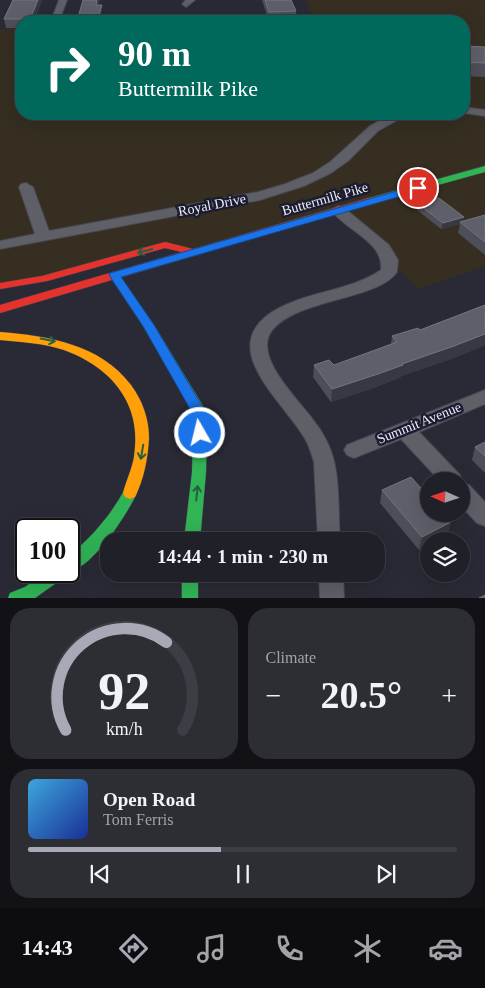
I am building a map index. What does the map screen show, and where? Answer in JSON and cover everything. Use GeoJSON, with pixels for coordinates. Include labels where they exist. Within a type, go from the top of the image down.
{"type":"FeatureCollection","features":[{"type":"Feature","properties":{"kind":"main road","name":"Buttermilk Pike"},"geometry":{"type":"LineString","coordinates":[[0,309],[192,252],[485,169]]}},
{"type":"Feature","properties":{"kind":"main road"},"geometry":{"type":"LineString","coordinates":[[0,286],[42,279],[165,245],[192,252]]}},
{"type":"Feature","properties":{"kind":"main road"},"geometry":{"type":"LineString","coordinates":[[114,275],[148,325],[196,406],[200,433],[199,472],[193,532]]}},
{"type":"Feature","properties":{"kind":"main road"},"geometry":{"type":"LineString","coordinates":[[0,336],[39,338],[62,343],[108,366],[134,396],[142,419],[144,438],[137,480],[127,502],[112,526],[80,557]]}},
{"type":"Feature","properties":{"kind":"main road"},"geometry":{"type":"LineString","coordinates":[[190,582],[190,598]]}},
{"type":"Feature","properties":{"kind":"main road"},"geometry":{"type":"LineString","coordinates":[[16,598],[31,592],[43,583]]}},
{"type":"Feature","properties":{"kind":"street"},"geometry":{"type":"LineString","coordinates":[[57,15],[62,0]]}},
{"type":"Feature","properties":{"kind":"street"},"geometry":{"type":"LineString","coordinates":[[470,111],[485,113]]}},
{"type":"Feature","properties":{"kind":"street","name":"Royal Drive"},"geometry":{"type":"LineString","coordinates":[[0,245],[260,196],[297,185],[318,176],[336,164],[386,120]]}},
{"type":"Feature","properties":{"kind":"street"},"geometry":{"type":"LineString","coordinates":[[26,187],[44,238]]}},
{"type":"Feature","properties":{"kind":"street"},"geometry":{"type":"LineString","coordinates":[[328,532],[322,452],[310,429],[274,381],[258,354],[259,336],[273,319],[299,306],[373,283],[388,272],[390,260],[384,248],[338,210]]}},
{"type":"Feature","properties":{"kind":"street","name":"Summit Avenue"},"geometry":{"type":"LineString","coordinates":[[354,450],[485,397]]}},
{"type":"Feature","properties":{"kind":"street"},"geometry":{"type":"LineString","coordinates":[[405,430],[444,472]]}},
{"type":"Feature","properties":{"kind":"street"},"geometry":{"type":"LineString","coordinates":[[470,501],[485,517]]}},
{"type":"Feature","properties":{"kind":"street"},"geometry":{"type":"LineString","coordinates":[[331,582],[332,598]]}},
{"type":"Feature","properties":{"kind":"shaded area"},"geometry":{"type":"Polygon","coordinates":[[[306,0],[485,0],[485,266],[418,289],[338,210],[192,252],[165,245],[0,286],[0,29],[15,29],[15,120],[470,120],[470,15],[312,15],[306,0]]]}},
{"type":"Feature","properties":{"kind":"building"},"geometry":{"type":"Polygon","coordinates":[[[13,0],[38,0],[32,15],[15,15],[15,19],[4,19],[13,0]]]}},
{"type":"Feature","properties":{"kind":"building"},"geometry":{"type":"Polygon","coordinates":[[[83,0],[97,0],[96,5],[102,5],[99,15],[79,15],[83,0]]]}},
{"type":"Feature","properties":{"kind":"building"},"geometry":{"type":"Polygon","coordinates":[[[265,0],[291,0],[296,11],[269,12],[265,0]]]}},
{"type":"Feature","properties":{"kind":"building"},"geometry":{"type":"Polygon","coordinates":[[[470,46],[485,47],[485,63],[470,62],[470,46]]]}},
{"type":"Feature","properties":{"kind":"building"},"geometry":{"type":"Polygon","coordinates":[[[439,198],[464,217],[443,223],[418,204],[439,198]]]}},
{"type":"Feature","properties":{"kind":"building"},"geometry":{"type":"Polygon","coordinates":[[[485,215],[485,242],[460,222],[485,215]]]}},
{"type":"Feature","properties":{"kind":"building"},"geometry":{"type":"Polygon","coordinates":[[[485,305],[485,334],[378,374],[332,389],[314,365],[329,360],[334,365],[397,342],[392,336],[418,328],[420,330],[485,305]]]}},
{"type":"Feature","properties":{"kind":"building"},"geometry":{"type":"Polygon","coordinates":[[[485,442],[485,456],[475,447],[485,442]]]}},
{"type":"Feature","properties":{"kind":"building"},"geometry":{"type":"Polygon","coordinates":[[[411,477],[420,487],[420,522],[451,522],[432,532],[420,532],[420,535],[382,490],[411,477]]]}},
{"type":"Feature","properties":{"kind":"traffic: fast"},"geometry":{"type":"LineString","coordinates":[[369,201],[485,169]]}},
{"type":"Feature","properties":{"kind":"traffic: fast"},"geometry":{"type":"LineString","coordinates":[[114,275],[148,325],[196,406],[200,433],[199,472],[193,532]]}},
{"type":"Feature","properties":{"kind":"traffic: fast"},"geometry":{"type":"LineString","coordinates":[[80,556],[104,533],[130,493]]}},
{"type":"Feature","properties":{"kind":"traffic: fast"},"geometry":{"type":"LineString","coordinates":[[190,582],[190,598]]}},
{"type":"Feature","properties":{"kind":"traffic: fast"},"geometry":{"type":"LineString","coordinates":[[16,598],[31,592],[43,583]]}},
{"type":"Feature","properties":{"kind":"traffic: slow"},"geometry":{"type":"LineString","coordinates":[[0,336],[35,339],[67,346],[95,359],[118,376],[134,398],[142,425],[141,457],[130,493]]}},
{"type":"Feature","properties":{"kind":"traffic: jam"},"geometry":{"type":"LineString","coordinates":[[0,309],[369,201]]}},
{"type":"Feature","properties":{"kind":"traffic: jam"},"geometry":{"type":"LineString","coordinates":[[0,286],[43,279],[165,245],[192,252]]}},
{"type":"Feature","properties":{"kind":"route"},"geometry":{"type":"LineString","coordinates":[[200,433],[196,406],[148,325],[114,275],[418,188]]}}]}
